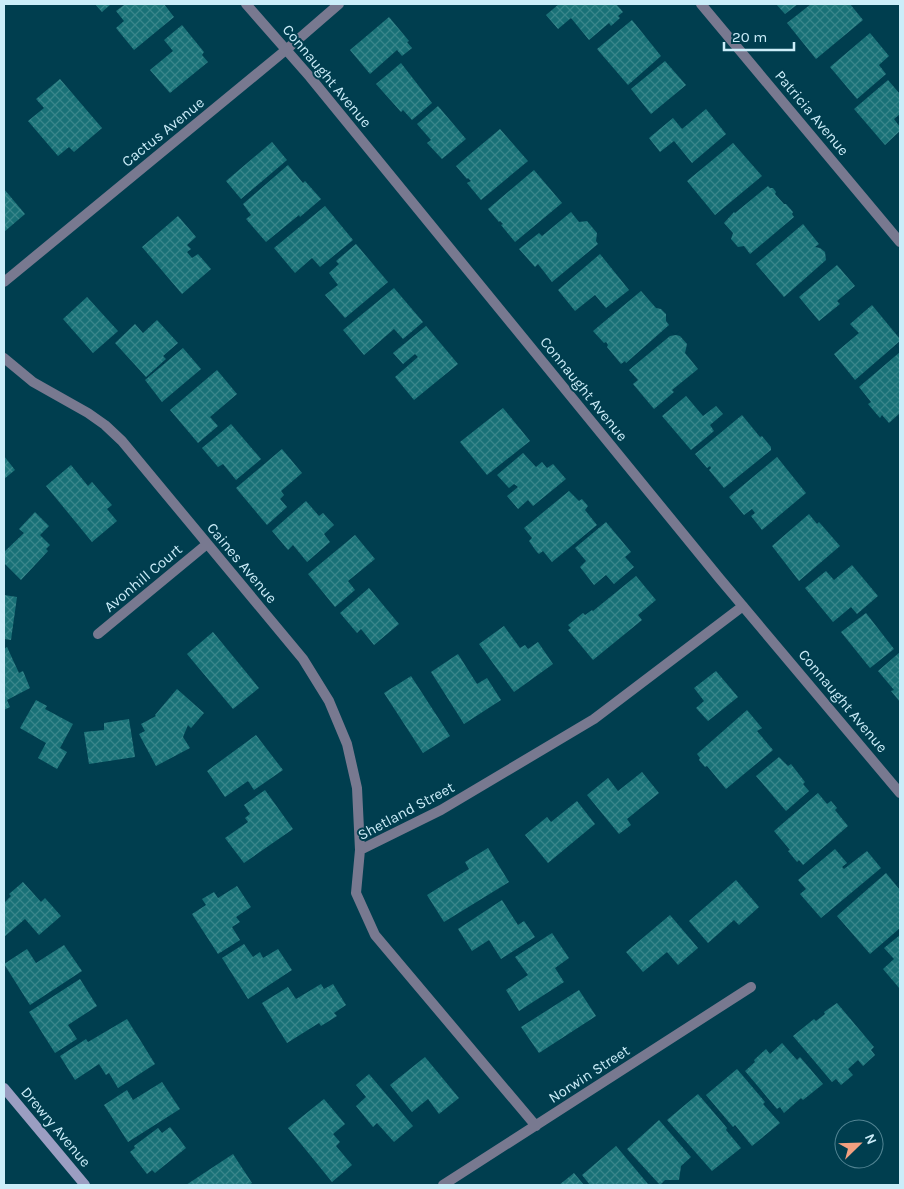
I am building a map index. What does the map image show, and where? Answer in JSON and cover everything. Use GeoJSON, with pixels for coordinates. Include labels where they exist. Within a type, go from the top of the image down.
{"type":"FeatureCollection","features":[{"type":"Feature","properties":{"kind":"street","name":"Connaught Avenue"},"geometry":{"type":"LineString","coordinates":[[246,4],[287,49],[743,606],[900,793]]}},
{"type":"Feature","properties":{"kind":"street","name":"Cactus Avenue"},"geometry":{"type":"LineString","coordinates":[[4,282],[339,4]]}},
{"type":"Feature","properties":{"kind":"street","name":"Patricia Avenue"},"geometry":{"type":"LineString","coordinates":[[701,4],[900,242]]}},
{"type":"Feature","properties":{"kind":"street","name":"Caines Avenue"},"geometry":{"type":"LineString","coordinates":[[4,358],[33,382],[88,413],[105,425],[122,441],[303,659],[329,701],[347,744],[357,788],[360,850]]}},
{"type":"Feature","properties":{"kind":"street","name":"Avonhill Court"},"geometry":{"type":"LineString","coordinates":[[98,634],[207,544]]}},
{"type":"Feature","properties":{"kind":"street","name":"Shetland Street"},"geometry":{"type":"LineString","coordinates":[[536,1126],[375,934],[356,893],[360,850],[441,810],[594,719],[743,606]]}},
{"type":"Feature","properties":{"kind":"street","name":"Norwin Street"},"geometry":{"type":"LineString","coordinates":[[443,1185],[751,987]]}},
{"type":"Feature","properties":{"kind":"street","name":"Drewry Avenue"},"geometry":{"type":"LineString","coordinates":[[4,1088],[85,1185]]}},
{"type":"Feature","properties":{"kind":"building"},"geometry":{"type":"Polygon","coordinates":[[[95,4],[111,4],[102,12],[95,4]]]}},
{"type":"Feature","properties":{"kind":"building"},"geometry":{"type":"Polygon","coordinates":[[[122,4],[164,4],[174,17],[134,50],[116,28],[124,21],[116,11],[124,5],[122,4]]]}},
{"type":"Feature","properties":{"kind":"building"},"geometry":{"type":"Polygon","coordinates":[[[559,4],[616,4],[623,12],[618,16],[620,18],[611,26],[609,23],[589,40],[571,18],[558,29],[546,15],[559,4]]]}},
{"type":"Feature","properties":{"kind":"building"},"geometry":{"type":"Polygon","coordinates":[[[776,4],[798,4],[785,14],[776,4]]]}},
{"type":"Feature","properties":{"kind":"building"},"geometry":{"type":"Polygon","coordinates":[[[811,4],[850,4],[863,20],[816,59],[787,23],[811,4]]]}},
{"type":"Feature","properties":{"kind":"building"},"geometry":{"type":"Polygon","coordinates":[[[389,17],[409,41],[407,42],[412,48],[402,56],[397,50],[370,74],[350,50],[389,17]]]}},
{"type":"Feature","properties":{"kind":"building"},"geometry":{"type":"Polygon","coordinates":[[[632,20],[661,56],[628,85],[597,49],[632,20]]]}},
{"type":"Feature","properties":{"kind":"building"},"geometry":{"type":"Polygon","coordinates":[[[182,25],[204,52],[202,55],[208,62],[170,93],[150,70],[173,51],[164,40],[182,25]]]}},
{"type":"Feature","properties":{"kind":"building"},"geometry":{"type":"Polygon","coordinates":[[[870,33],[889,56],[879,65],[886,74],[857,99],[830,67],[870,33]]]}},
{"type":"Feature","properties":{"kind":"building"},"geometry":{"type":"Polygon","coordinates":[[[665,61],[686,85],[651,114],[631,89],[665,61]]]}},
{"type":"Feature","properties":{"kind":"building"},"geometry":{"type":"Polygon","coordinates":[[[401,63],[432,103],[412,120],[403,110],[401,112],[376,84],[401,63]]]}},
{"type":"Feature","properties":{"kind":"building"},"geometry":{"type":"Polygon","coordinates":[[[60,79],[102,128],[74,152],[69,147],[58,156],[28,121],[44,108],[36,99],[60,79]]]}},
{"type":"Feature","properties":{"kind":"building"},"geometry":{"type":"Polygon","coordinates":[[[888,80],[900,94],[900,114],[894,119],[900,127],[900,131],[885,145],[854,109],[888,80]]]}},
{"type":"Feature","properties":{"kind":"building"},"geometry":{"type":"Polygon","coordinates":[[[438,106],[466,139],[442,159],[427,143],[431,140],[417,124],[438,106]]]}},
{"type":"Feature","properties":{"kind":"building"},"geometry":{"type":"Polygon","coordinates":[[[706,109],[726,134],[692,163],[674,141],[660,152],[649,138],[673,118],[682,129],[706,109]]]}},
{"type":"Feature","properties":{"kind":"building"},"geometry":{"type":"Polygon","coordinates":[[[500,129],[528,161],[481,200],[467,183],[471,181],[456,166],[500,129]]]}},
{"type":"Feature","properties":{"kind":"building"},"geometry":{"type":"Polygon","coordinates":[[[272,142],[287,160],[241,199],[226,181],[272,142]]]}},
{"type":"Feature","properties":{"kind":"building"},"geometry":{"type":"Polygon","coordinates":[[[733,143],[762,176],[715,215],[687,181],[733,143]]]}},
{"type":"Feature","properties":{"kind":"building"},"geometry":{"type":"Polygon","coordinates":[[[288,165],[303,183],[305,181],[321,199],[266,242],[246,219],[251,215],[243,204],[288,165]]]}},
{"type":"Feature","properties":{"kind":"building"},"geometry":{"type":"Polygon","coordinates":[[[534,170],[562,203],[515,242],[501,225],[503,224],[488,209],[534,170]]]}},
{"type":"Feature","properties":{"kind":"building"},"geometry":{"type":"Polygon","coordinates":[[[768,186],[773,188],[776,192],[775,194],[793,212],[794,217],[750,254],[744,246],[738,247],[731,239],[733,233],[724,223],[734,212],[768,186]]]}},
{"type":"Feature","properties":{"kind":"building"},"geometry":{"type":"Polygon","coordinates":[[[4,189],[25,214],[4,232],[4,189]]]}},
{"type":"Feature","properties":{"kind":"building"},"geometry":{"type":"Polygon","coordinates":[[[325,206],[353,240],[320,267],[312,258],[295,273],[274,248],[325,206]]]}},
{"type":"Feature","properties":{"kind":"building"},"geometry":{"type":"Polygon","coordinates":[[[571,212],[579,222],[587,221],[597,233],[596,241],[598,244],[552,282],[538,264],[535,267],[519,249],[539,233],[542,236],[571,212]]]}},
{"type":"Feature","properties":{"kind":"building"},"geometry":{"type":"Polygon","coordinates":[[[178,216],[196,237],[187,245],[191,249],[187,252],[192,258],[198,254],[211,269],[182,294],[142,247],[178,216]]]}},
{"type":"Feature","properties":{"kind":"building"},"geometry":{"type":"Polygon","coordinates":[[[803,224],[819,244],[815,247],[825,252],[826,260],[784,297],[756,264],[803,224]]]}},
{"type":"Feature","properties":{"kind":"building"},"geometry":{"type":"Polygon","coordinates":[[[356,244],[388,282],[345,318],[325,295],[338,285],[329,273],[339,264],[336,261],[356,244]]]}},
{"type":"Feature","properties":{"kind":"building"},"geometry":{"type":"Polygon","coordinates":[[[600,254],[629,290],[606,308],[595,295],[575,311],[558,290],[600,254]]]}},
{"type":"Feature","properties":{"kind":"building"},"geometry":{"type":"Polygon","coordinates":[[[837,265],[855,286],[837,301],[840,304],[819,321],[799,297],[837,265]]]}},
{"type":"Feature","properties":{"kind":"building"},"geometry":{"type":"Polygon","coordinates":[[[394,288],[423,322],[403,339],[394,329],[364,355],[343,330],[394,288]]]}},
{"type":"Feature","properties":{"kind":"building"},"geometry":{"type":"Polygon","coordinates":[[[641,291],[656,308],[661,309],[666,314],[666,321],[669,325],[626,363],[625,361],[621,364],[607,347],[606,342],[604,343],[593,331],[641,291]]]}},
{"type":"Feature","properties":{"kind":"building"},"geometry":{"type":"Polygon","coordinates":[[[87,297],[118,331],[93,353],[63,319],[87,297]]]}},
{"type":"Feature","properties":{"kind":"building"},"geometry":{"type":"Polygon","coordinates":[[[872,305],[900,341],[855,380],[834,354],[859,333],[850,324],[872,305]]]}},
{"type":"Feature","properties":{"kind":"building"},"geometry":{"type":"Polygon","coordinates":[[[157,320],[178,343],[163,356],[166,359],[146,377],[115,343],[135,324],[143,333],[157,320]]]}},
{"type":"Feature","properties":{"kind":"building"},"geometry":{"type":"Polygon","coordinates":[[[426,326],[458,364],[414,400],[395,377],[418,357],[415,354],[403,364],[393,353],[426,326]]]}},
{"type":"Feature","properties":{"kind":"building"},"geometry":{"type":"Polygon","coordinates":[[[670,336],[680,336],[687,344],[685,353],[698,369],[672,390],[674,392],[654,409],[633,384],[638,380],[629,370],[670,336]]]}},
{"type":"Feature","properties":{"kind":"building"},"geometry":{"type":"Polygon","coordinates":[[[183,348],[201,369],[162,402],[145,380],[183,348]]]}},
{"type":"Feature","properties":{"kind":"building"},"geometry":{"type":"Polygon","coordinates":[[[900,352],[900,413],[889,423],[882,415],[880,418],[868,404],[871,402],[859,387],[900,352]]]}},
{"type":"Feature","properties":{"kind":"building"},"geometry":{"type":"Polygon","coordinates":[[[217,370],[237,394],[210,417],[218,426],[198,443],[170,410],[217,370]]]}},
{"type":"Feature","properties":{"kind":"building"},"geometry":{"type":"Polygon","coordinates":[[[686,396],[703,416],[716,406],[723,414],[710,425],[714,431],[691,450],[662,416],[686,396]]]}},
{"type":"Feature","properties":{"kind":"building"},"geometry":{"type":"Polygon","coordinates":[[[503,408],[530,441],[487,475],[460,442],[503,408]]]}},
{"type":"Feature","properties":{"kind":"building"},"geometry":{"type":"Polygon","coordinates":[[[742,415],[760,437],[762,436],[771,447],[771,450],[724,488],[709,470],[710,466],[707,468],[695,454],[742,415]]]}},
{"type":"Feature","properties":{"kind":"building"},"geometry":{"type":"Polygon","coordinates":[[[231,424],[261,459],[236,480],[223,464],[218,467],[202,448],[231,424]]]}},
{"type":"Feature","properties":{"kind":"building"},"geometry":{"type":"Polygon","coordinates":[[[282,449],[302,473],[281,491],[284,495],[280,499],[287,507],[267,525],[236,488],[282,449]]]}},
{"type":"Feature","properties":{"kind":"building"},"geometry":{"type":"Polygon","coordinates":[[[523,453],[536,467],[542,462],[547,468],[553,464],[566,479],[533,506],[528,500],[518,509],[507,496],[518,487],[514,484],[509,488],[497,475],[523,453]]]}},
{"type":"Feature","properties":{"kind":"building"},"geometry":{"type":"Polygon","coordinates":[[[4,456],[15,470],[4,479],[4,456]]]}},
{"type":"Feature","properties":{"kind":"building"},"geometry":{"type":"Polygon","coordinates":[[[777,457],[806,493],[762,530],[751,516],[755,513],[752,509],[744,515],[729,497],[777,457]]]}},
{"type":"Feature","properties":{"kind":"building"},"geometry":{"type":"Polygon","coordinates":[[[71,465],[88,486],[92,482],[112,505],[107,509],[117,521],[92,542],[46,486],[71,465]]]}},
{"type":"Feature","properties":{"kind":"building"},"geometry":{"type":"Polygon","coordinates":[[[569,491],[579,501],[582,499],[588,506],[585,510],[597,525],[552,562],[543,551],[539,554],[536,551],[529,541],[532,538],[524,528],[569,491]]]}},
{"type":"Feature","properties":{"kind":"building"},"geometry":{"type":"Polygon","coordinates":[[[306,501],[319,516],[323,513],[334,525],[324,534],[330,542],[307,562],[293,545],[288,550],[272,531],[306,501]]]}},
{"type":"Feature","properties":{"kind":"building"},"geometry":{"type":"Polygon","coordinates":[[[35,512],[49,526],[40,535],[50,545],[46,549],[48,551],[21,580],[4,563],[4,552],[24,533],[19,529],[35,512]]]}},
{"type":"Feature","properties":{"kind":"building"},"geometry":{"type":"Polygon","coordinates":[[[809,514],[817,524],[819,522],[840,546],[799,581],[772,546],[809,514]]]}},
{"type":"Feature","properties":{"kind":"building"},"geometry":{"type":"Polygon","coordinates":[[[606,522],[631,552],[625,557],[634,567],[614,584],[606,575],[594,585],[580,567],[586,561],[575,548],[606,522]]]}},
{"type":"Feature","properties":{"kind":"building"},"geometry":{"type":"Polygon","coordinates":[[[355,535],[375,559],[348,581],[355,590],[335,607],[308,574],[355,535]]]}},
{"type":"Feature","properties":{"kind":"building"},"geometry":{"type":"Polygon","coordinates":[[[852,565],[878,596],[857,614],[851,607],[833,622],[805,588],[826,571],[834,580],[852,565]]]}},
{"type":"Feature","properties":{"kind":"building"},"geometry":{"type":"Polygon","coordinates":[[[636,576],[656,600],[638,615],[642,620],[593,660],[568,630],[571,628],[568,625],[583,613],[585,615],[593,611],[636,576]]]}},
{"type":"Feature","properties":{"kind":"building"},"geometry":{"type":"Polygon","coordinates":[[[369,588],[399,624],[374,645],[361,629],[357,633],[340,613],[369,588]]]}},
{"type":"Feature","properties":{"kind":"building"},"geometry":{"type":"Polygon","coordinates":[[[4,595],[17,597],[11,640],[4,639],[4,595]]]}},
{"type":"Feature","properties":{"kind":"building"},"geometry":{"type":"Polygon","coordinates":[[[866,613],[894,649],[870,668],[841,632],[866,613]]]}},
{"type":"Feature","properties":{"kind":"building"},"geometry":{"type":"Polygon","coordinates":[[[504,626],[520,648],[525,645],[528,649],[538,642],[553,664],[514,692],[479,644],[504,626]]]}},
{"type":"Feature","properties":{"kind":"building"},"geometry":{"type":"Polygon","coordinates":[[[213,632],[259,688],[233,709],[187,654],[213,632]]]}},
{"type":"Feature","properties":{"kind":"building"},"geometry":{"type":"Polygon","coordinates":[[[7,647],[19,673],[23,671],[30,688],[7,700],[10,707],[4,710],[4,649],[7,647]]]}},
{"type":"Feature","properties":{"kind":"building"},"geometry":{"type":"Polygon","coordinates":[[[900,652],[900,702],[891,691],[894,690],[878,671],[900,652]]]}},
{"type":"Feature","properties":{"kind":"building"},"geometry":{"type":"Polygon","coordinates":[[[458,654],[477,684],[487,678],[501,700],[464,724],[431,672],[458,654]]]}},
{"type":"Feature","properties":{"kind":"building"},"geometry":{"type":"Polygon","coordinates":[[[716,671],[738,697],[708,721],[696,708],[704,701],[694,688],[716,671]]]}},
{"type":"Feature","properties":{"kind":"building"},"geometry":{"type":"Polygon","coordinates":[[[411,676],[450,736],[423,753],[384,693],[411,676]]]}},
{"type":"Feature","properties":{"kind":"building"},"geometry":{"type":"Polygon","coordinates":[[[177,689],[204,713],[191,728],[188,725],[183,737],[190,748],[156,766],[139,734],[145,731],[141,724],[156,716],[177,689]]]}},
{"type":"Feature","properties":{"kind":"building"},"geometry":{"type":"Polygon","coordinates":[[[36,700],[47,706],[45,709],[73,724],[60,748],[67,752],[57,769],[38,758],[46,743],[20,728],[36,700]]]}},
{"type":"Feature","properties":{"kind":"building"},"geometry":{"type":"Polygon","coordinates":[[[747,710],[762,728],[757,731],[773,750],[726,789],[707,766],[705,767],[699,760],[700,758],[697,754],[747,710]]]}},
{"type":"Feature","properties":{"kind":"building"},"geometry":{"type":"Polygon","coordinates":[[[129,719],[135,757],[89,764],[84,732],[104,730],[104,723],[129,719]]]}},
{"type":"Feature","properties":{"kind":"building"},"geometry":{"type":"Polygon","coordinates":[[[256,735],[283,770],[254,790],[248,781],[225,797],[207,771],[256,735]]]}},
{"type":"Feature","properties":{"kind":"building"},"geometry":{"type":"Polygon","coordinates":[[[779,757],[788,766],[791,764],[805,782],[803,784],[809,791],[786,811],[756,776],[779,757]]]}},
{"type":"Feature","properties":{"kind":"building"},"geometry":{"type":"Polygon","coordinates":[[[642,772],[659,793],[627,819],[631,825],[619,834],[587,795],[608,778],[618,791],[642,772]]]}},
{"type":"Feature","properties":{"kind":"building"},"geometry":{"type":"Polygon","coordinates":[[[265,790],[293,829],[244,863],[225,838],[248,822],[245,818],[250,814],[244,805],[265,790]]]}},
{"type":"Feature","properties":{"kind":"building"},"geometry":{"type":"Polygon","coordinates":[[[818,793],[827,804],[831,801],[837,808],[835,810],[848,826],[803,865],[799,860],[797,862],[788,851],[790,850],[774,831],[818,793]]]}},
{"type":"Feature","properties":{"kind":"building"},"geometry":{"type":"Polygon","coordinates":[[[577,801],[595,824],[548,863],[525,835],[547,817],[551,822],[577,801]]]}},
{"type":"Feature","properties":{"kind":"building"},"geometry":{"type":"Polygon","coordinates":[[[488,848],[509,882],[444,922],[427,895],[469,869],[465,862],[488,848]]]}},
{"type":"Feature","properties":{"kind":"building"},"geometry":{"type":"Polygon","coordinates":[[[835,849],[847,863],[842,867],[844,869],[867,851],[881,868],[821,918],[800,894],[806,889],[798,880],[835,849]]]}},
{"type":"Feature","properties":{"kind":"building"},"geometry":{"type":"Polygon","coordinates":[[[886,873],[900,890],[900,928],[870,954],[837,916],[886,873]]]}},
{"type":"Feature","properties":{"kind":"building"},"geometry":{"type":"Polygon","coordinates":[[[736,880],[759,907],[739,925],[734,920],[708,943],[689,921],[736,880]]]}},
{"type":"Feature","properties":{"kind":"building"},"geometry":{"type":"Polygon","coordinates":[[[23,882],[41,902],[45,898],[61,916],[39,935],[25,919],[4,937],[4,903],[11,896],[9,894],[23,882]]]}},
{"type":"Feature","properties":{"kind":"building"},"geometry":{"type":"Polygon","coordinates":[[[237,886],[251,907],[236,917],[240,922],[232,927],[240,940],[218,954],[192,914],[206,905],[202,899],[214,892],[218,898],[237,886]]]}},
{"type":"Feature","properties":{"kind":"building"},"geometry":{"type":"Polygon","coordinates":[[[502,900],[518,925],[524,921],[535,937],[501,959],[489,940],[472,951],[458,929],[502,900]]]}},
{"type":"Feature","properties":{"kind":"building"},"geometry":{"type":"Polygon","coordinates":[[[670,915],[698,948],[678,965],[667,952],[643,972],[626,952],[670,915]]]}},
{"type":"Feature","properties":{"kind":"building"},"geometry":{"type":"Polygon","coordinates":[[[552,933],[569,958],[555,968],[564,982],[519,1011],[506,990],[528,975],[515,957],[552,933]]]}},
{"type":"Feature","properties":{"kind":"building"},"geometry":{"type":"Polygon","coordinates":[[[900,935],[900,989],[883,969],[894,959],[884,948],[900,935]]]}},
{"type":"Feature","properties":{"kind":"building"},"geometry":{"type":"Polygon","coordinates":[[[244,944],[253,957],[260,952],[263,958],[278,949],[292,970],[248,999],[222,958],[244,944]]]}},
{"type":"Feature","properties":{"kind":"building"},"geometry":{"type":"Polygon","coordinates":[[[64,945],[82,971],[30,1005],[4,964],[27,949],[36,963],[64,945]]]}},
{"type":"Feature","properties":{"kind":"building"},"geometry":{"type":"Polygon","coordinates":[[[80,979],[97,1006],[68,1025],[77,1039],[55,1053],[29,1012],[80,979]]]}},
{"type":"Feature","properties":{"kind":"building"},"geometry":{"type":"Polygon","coordinates":[[[321,984],[324,989],[333,984],[346,1005],[334,1013],[337,1016],[321,1026],[319,1023],[287,1043],[262,1003],[288,987],[296,999],[321,984]]]}},
{"type":"Feature","properties":{"kind":"building"},"geometry":{"type":"Polygon","coordinates":[[[579,990],[596,1016],[539,1053],[521,1027],[579,990]]]}},
{"type":"Feature","properties":{"kind":"building"},"geometry":{"type":"Polygon","coordinates":[[[837,1003],[874,1047],[871,1050],[875,1055],[863,1066],[858,1060],[848,1069],[853,1075],[841,1085],[836,1079],[832,1082],[793,1036],[814,1019],[816,1021],[825,1014],[824,1012],[837,1003]]]}},
{"type":"Feature","properties":{"kind":"building"},"geometry":{"type":"Polygon","coordinates":[[[127,1019],[155,1064],[118,1088],[109,1073],[106,1075],[99,1064],[75,1080],[60,1056],[86,1039],[88,1042],[127,1019]]]}},
{"type":"Feature","properties":{"kind":"building"},"geometry":{"type":"Polygon","coordinates":[[[782,1043],[797,1060],[800,1057],[823,1084],[803,1100],[801,1098],[784,1113],[780,1107],[777,1109],[745,1071],[766,1049],[770,1054],[782,1043]]]}},
{"type":"Feature","properties":{"kind":"building"},"geometry":{"type":"Polygon","coordinates":[[[425,1057],[459,1098],[439,1114],[428,1099],[412,1112],[390,1085],[425,1057]]]}},
{"type":"Feature","properties":{"kind":"building"},"geometry":{"type":"Polygon","coordinates":[[[737,1069],[780,1123],[752,1146],[706,1095],[737,1069]]]}},
{"type":"Feature","properties":{"kind":"building"},"geometry":{"type":"Polygon","coordinates":[[[369,1074],[413,1126],[394,1142],[377,1123],[373,1127],[356,1106],[366,1097],[356,1085],[369,1074]]]}},
{"type":"Feature","properties":{"kind":"building"},"geometry":{"type":"Polygon","coordinates":[[[162,1082],[180,1109],[128,1142],[104,1105],[127,1090],[133,1100],[162,1082]]]}},
{"type":"Feature","properties":{"kind":"building"},"geometry":{"type":"Polygon","coordinates":[[[698,1094],[727,1128],[726,1130],[741,1148],[712,1171],[667,1120],[698,1094]]]}},
{"type":"Feature","properties":{"kind":"building"},"geometry":{"type":"Polygon","coordinates":[[[324,1099],[345,1124],[333,1134],[340,1142],[336,1146],[352,1165],[332,1182],[288,1128],[324,1099]]]}},
{"type":"Feature","properties":{"kind":"building"},"geometry":{"type":"Polygon","coordinates":[[[659,1120],[691,1157],[681,1166],[679,1180],[665,1180],[660,1185],[627,1149],[659,1120]]]}},
{"type":"Feature","properties":{"kind":"building"},"geometry":{"type":"Polygon","coordinates":[[[170,1127],[186,1148],[155,1173],[152,1170],[147,1174],[130,1152],[135,1148],[134,1146],[158,1128],[162,1133],[170,1127]]]}},
{"type":"Feature","properties":{"kind":"building"},"geometry":{"type":"Polygon","coordinates":[[[616,1146],[648,1184],[590,1185],[582,1175],[616,1146]]]}},
{"type":"Feature","properties":{"kind":"building"},"geometry":{"type":"Polygon","coordinates":[[[233,1154],[252,1183],[249,1185],[186,1185],[233,1154]]]}},
{"type":"Feature","properties":{"kind":"building"},"geometry":{"type":"Polygon","coordinates":[[[574,1173],[584,1185],[559,1185],[574,1173]]]}}]}
